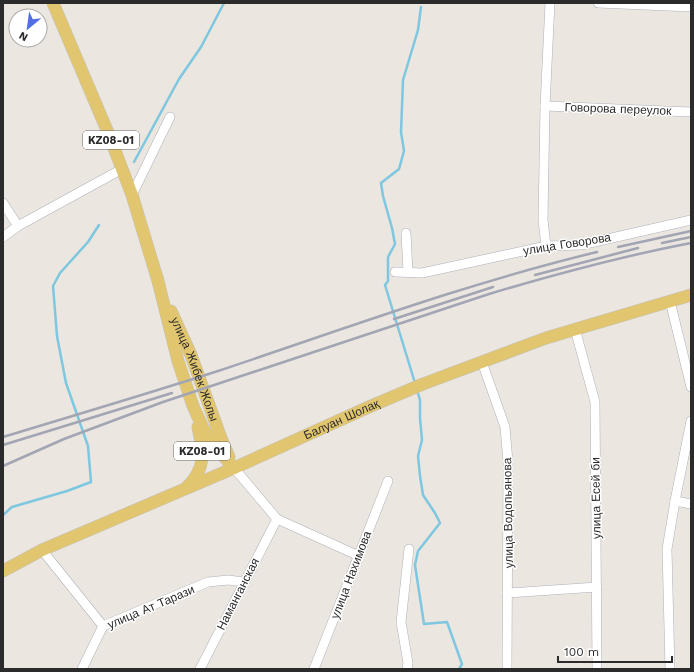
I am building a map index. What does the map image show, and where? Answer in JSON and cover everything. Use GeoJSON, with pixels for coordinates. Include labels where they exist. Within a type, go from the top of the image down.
{"type":"FeatureCollection","features":[{"type":"Feature","properties":{"kind":"main road","name":"улица Жибек Жолы"},"geometry":{"type":"LineString","coordinates":[[53,3],[109,135],[132,195],[158,281],[178,361],[193,406],[211,442],[234,468]]}},
{"type":"Feature","properties":{"kind":"main road","name":"улица Жибек Жолы"},"geometry":{"type":"LineString","coordinates":[[158,281],[190,355],[220,438],[234,468]]}},
{"type":"Feature","properties":{"kind":"main road","name":"Балуан Шолақ"},"geometry":{"type":"LineString","coordinates":[[3,570],[42,550],[234,468],[371,406],[482,362],[575,329],[691,295]]}},
{"type":"Feature","properties":{"kind":"main road","name":"KZ08-01"},"geometry":{"type":"LineString","coordinates":[[183,490],[194,480],[200,470],[202,458],[202,448],[193,406]]}},
{"type":"Feature","properties":{"kind":"street"},"geometry":{"type":"LineString","coordinates":[[546,246],[543,220],[545,106],[550,3]]}},
{"type":"Feature","properties":{"kind":"street"},"geometry":{"type":"LineString","coordinates":[[598,3],[691,7]]}},
{"type":"Feature","properties":{"kind":"street","name":"Говорова переулок"},"geometry":{"type":"LineString","coordinates":[[545,106],[691,112]]}},
{"type":"Feature","properties":{"kind":"street"},"geometry":{"type":"LineString","coordinates":[[132,195],[170,117]]}},
{"type":"Feature","properties":{"kind":"street"},"geometry":{"type":"LineString","coordinates":[[3,237],[18,226],[122,169]]}},
{"type":"Feature","properties":{"kind":"street"},"geometry":{"type":"LineString","coordinates":[[3,203],[18,226]]}},
{"type":"Feature","properties":{"kind":"street","name":"улица Говорова"},"geometry":{"type":"LineString","coordinates":[[395,272],[422,273],[546,246],[581,245],[691,220]]}},
{"type":"Feature","properties":{"kind":"street"},"geometry":{"type":"LineString","coordinates":[[406,233],[408,272]]}},
{"type":"Feature","properties":{"kind":"street"},"geometry":{"type":"LineString","coordinates":[[670,301],[691,387]]}},
{"type":"Feature","properties":{"kind":"street","name":"улица Есей би"},"geometry":{"type":"LineString","coordinates":[[575,329],[595,402],[597,669]]}},
{"type":"Feature","properties":{"kind":"street","name":"улица Водопьянова"},"geometry":{"type":"LineString","coordinates":[[482,362],[505,427],[508,462],[507,669]]}},
{"type":"Feature","properties":{"kind":"street"},"geometry":{"type":"LineString","coordinates":[[670,669],[667,549],[691,421]]}},
{"type":"Feature","properties":{"kind":"street"},"geometry":{"type":"LineString","coordinates":[[234,468],[277,519],[359,556]]}},
{"type":"Feature","properties":{"kind":"street","name":"улица Нахимова"},"geometry":{"type":"LineString","coordinates":[[314,669],[388,480]]}},
{"type":"Feature","properties":{"kind":"street"},"geometry":{"type":"LineString","coordinates":[[675,501],[691,504]]}},
{"type":"Feature","properties":{"kind":"street","name":"Наманганская"},"geometry":{"type":"LineString","coordinates":[[200,669],[277,519]]}},
{"type":"Feature","properties":{"kind":"street"},"geometry":{"type":"LineString","coordinates":[[407,669],[408,663],[401,622],[409,549]]}},
{"type":"Feature","properties":{"kind":"street"},"geometry":{"type":"LineString","coordinates":[[42,550],[103,626]]}},
{"type":"Feature","properties":{"kind":"street","name":"улица Ат Тарази"},"geometry":{"type":"LineString","coordinates":[[82,669],[103,626],[208,582],[228,580],[244,582]]}},
{"type":"Feature","properties":{"kind":"street"},"geometry":{"type":"LineString","coordinates":[[507,593],[597,587]]}},
{"type":"Feature","properties":{"kind":"waterway"},"geometry":{"type":"LineString","coordinates":[[134,162],[179,79],[201,47],[224,3]]}},
{"type":"Feature","properties":{"kind":"waterway"},"geometry":{"type":"LineString","coordinates":[[415,383],[385,285],[388,281],[388,257],[395,244],[381,183],[399,169],[404,151],[401,132],[403,80],[418,30],[421,7]]}},
{"type":"Feature","properties":{"kind":"waterway"},"geometry":{"type":"LineString","coordinates":[[3,515],[12,507],[67,491],[91,482],[88,446],[66,383],[57,336],[53,286],[60,273],[88,242],[99,225]]}},
{"type":"Feature","properties":{"kind":"waterway"},"geometry":{"type":"LineString","coordinates":[[417,390],[420,400],[422,440],[418,456],[423,495],[440,523],[418,551],[415,565],[424,624],[447,622],[462,664],[459,669]]}},
{"type":"Feature","properties":{"kind":"railway"},"geometry":{"type":"LineString","coordinates":[[618,247],[691,231]]}},
{"type":"Feature","properties":{"kind":"railway"},"geometry":{"type":"LineString","coordinates":[[662,243],[691,237]]}},
{"type":"Feature","properties":{"kind":"railway"},"geometry":{"type":"LineString","coordinates":[[3,466],[64,439],[163,402],[489,294],[590,266],[691,243]]}},
{"type":"Feature","properties":{"kind":"railway"},"geometry":{"type":"LineString","coordinates":[[535,275],[638,248]]}},
{"type":"Feature","properties":{"kind":"railway"},"geometry":{"type":"LineString","coordinates":[[3,437],[218,371],[454,292],[549,264],[597,252]]}},
{"type":"Feature","properties":{"kind":"railway"},"geometry":{"type":"LineString","coordinates":[[394,319],[493,287]]}},
{"type":"Feature","properties":{"kind":"railway"},"geometry":{"type":"LineString","coordinates":[[3,445],[172,393]]}}]}
